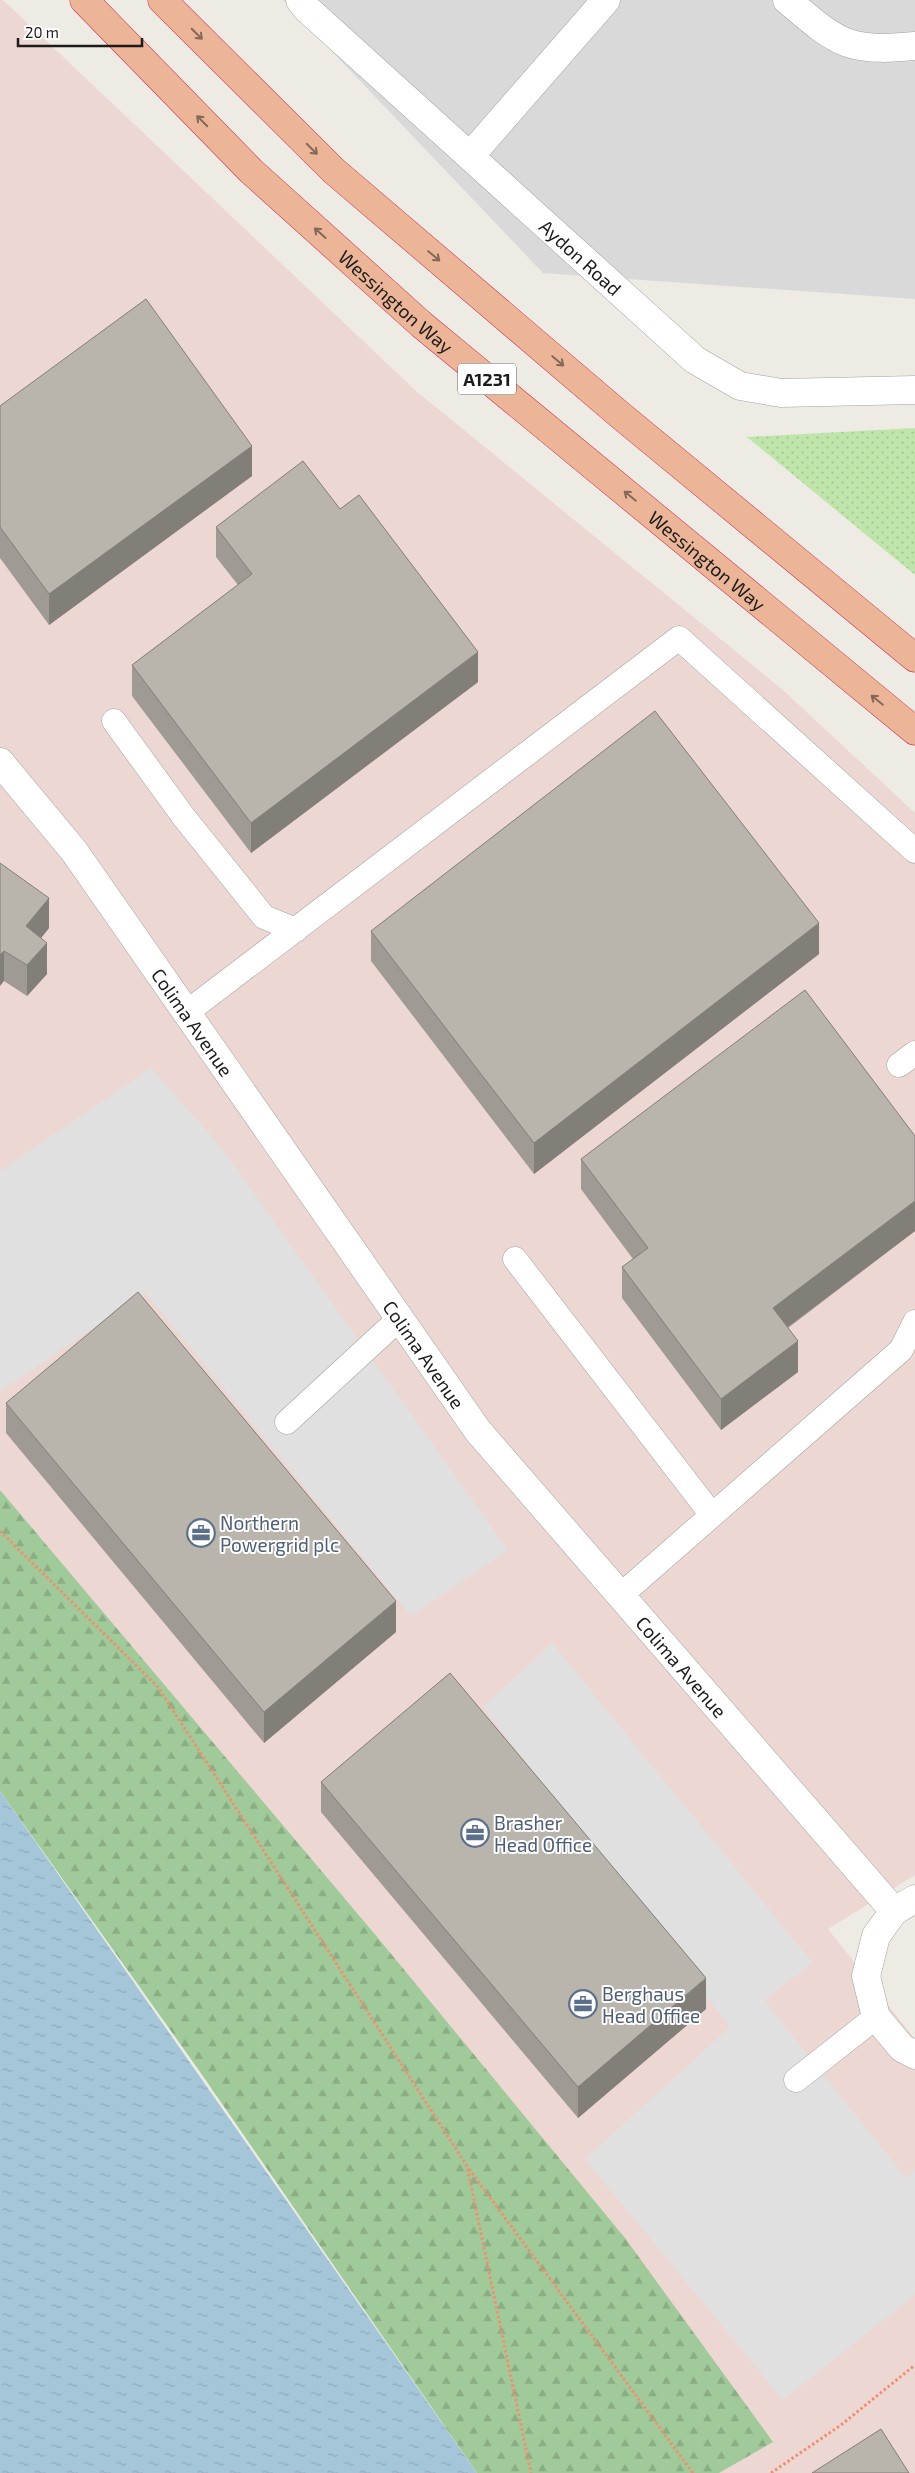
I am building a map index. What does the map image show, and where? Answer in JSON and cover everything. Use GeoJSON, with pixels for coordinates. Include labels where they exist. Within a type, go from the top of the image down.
{"type":"FeatureCollection","features":[{"type":"Feature","properties":{"kind":"highway","name":"Wessington Way"},"geometry":{"type":"LineString","coordinates":[[84,0],[251,170],[422,325],[915,730]]}},
{"type":"Feature","properties":{"kind":"highway"},"geometry":{"type":"LineString","coordinates":[[162,0],[334,170],[620,414],[915,658]]}},
{"type":"Feature","properties":{"kind":"street","name":"Aydon Road"},"geometry":{"type":"LineString","coordinates":[[300,0],[306,8],[695,360],[740,386],[781,393],[915,390]]}},
{"type":"Feature","properties":{"kind":"street"},"geometry":{"type":"LineString","coordinates":[[470,156],[606,0]]}},
{"type":"Feature","properties":{"kind":"street"},"geometry":{"type":"LineString","coordinates":[[787,0],[816,24],[848,43],[890,49],[915,46]]}},
{"type":"Feature","properties":{"kind":"street","name":"Colima Avenue"},"geometry":{"type":"LineString","coordinates":[[0,762],[74,851],[478,1431],[621,1595],[905,1905]]}},
{"type":"Feature","properties":{"kind":"street"},"geometry":{"type":"LineString","coordinates":[[905,1905],[876,1936],[866,1976],[876,2017],[902,2048],[915,2054]]}},
{"type":"Feature","properties":{"kind":"lane"},"geometry":{"type":"LineString","coordinates":[[187,1012],[679,638],[915,851]]}},
{"type":"Feature","properties":{"kind":"lane"},"geometry":{"type":"LineString","coordinates":[[114,720],[183,816],[264,917],[296,930]]}},
{"type":"Feature","properties":{"kind":"lane"},"geometry":{"type":"LineString","coordinates":[[515,1259],[712,1515]]}},
{"type":"Feature","properties":{"kind":"lane"},"geometry":{"type":"LineString","coordinates":[[287,1422],[400,1318]]}},
{"type":"Feature","properties":{"kind":"lane"},"geometry":{"type":"LineString","coordinates":[[621,1595],[901,1350],[915,1322]]}},
{"type":"Feature","properties":{"kind":"lane"},"geometry":{"type":"LineString","coordinates":[[796,2080],[876,2017]]}},
{"type":"Feature","properties":{"kind":"path"},"geometry":{"type":"LineString","coordinates":[[0,1531],[158,1687],[467,2166],[693,2473]]}},
{"type":"Feature","properties":{"kind":"path"},"geometry":{"type":"LineString","coordinates":[[467,2166],[531,2473]]}},
{"type":"Feature","properties":{"kind":"path"},"geometry":{"type":"LineString","coordinates":[[771,2473],[841,2425],[915,2365]]}},
{"type":"Feature","properties":{"kind":"shaded area"},"geometry":{"type":"Polygon","coordinates":[[[0,0],[3,0],[416,391],[783,690],[915,813],[915,1875],[828,1929],[915,2039],[915,2473],[577,2473],[0,1537],[0,0]]]}},
{"type":"Feature","properties":{"kind":"shaded area"},"geometry":{"type":"Polygon","coordinates":[[[283,0],[915,0],[915,299],[543,273],[283,0]]]}},
{"type":"Feature","properties":{"kind":"shaded area"},"geometry":{"type":"Polygon","coordinates":[[[151,1068],[221,1147],[508,1550],[411,1616],[145,1292],[0,1392],[0,1171],[151,1068]]]}},
{"type":"Feature","properties":{"kind":"shaded area"},"geometry":{"type":"Polygon","coordinates":[[[552,1643],[813,1963],[764,2000],[906,2178],[915,2170],[915,2295],[783,2400],[585,2159],[730,2027],[483,1707],[552,1643]]]}},
{"type":"Feature","properties":{"kind":"green space"},"geometry":{"type":"Polygon","coordinates":[[[915,428],[915,575],[747,437],[915,428]]]}},
{"type":"Feature","properties":{"kind":"green space"},"geometry":{"type":"Polygon","coordinates":[[[0,1490],[373,1932],[625,2238],[773,2442],[719,2473],[477,2473],[198,2069],[0,1791],[0,1490]]]}},
{"type":"Feature","properties":{"kind":"water"},"geometry":{"type":"Polygon","coordinates":[[[0,1791],[477,2473],[0,2473],[0,1791]]]}},
{"type":"Feature","properties":{"kind":"building"},"geometry":{"type":"Polygon","coordinates":[[[146,299],[252,446],[49,594],[0,527],[0,406],[146,299]]]}},
{"type":"Feature","properties":{"kind":"building"},"geometry":{"type":"Polygon","coordinates":[[[303,461],[340,509],[359,495],[478,652],[251,823],[132,665],[252,574],[216,527],[303,461]]]}},
{"type":"Feature","properties":{"kind":"building"},"geometry":{"type":"Polygon","coordinates":[[[655,711],[819,923],[534,1143],[371,931],[655,711]]]}},
{"type":"Feature","properties":{"kind":"building"},"geometry":{"type":"Polygon","coordinates":[[[0,863],[49,898],[26,926],[47,943],[27,965],[4,951],[0,955],[0,863]]]}},
{"type":"Feature","properties":{"kind":"building"},"geometry":{"type":"Polygon","coordinates":[[[805,990],[915,1136],[915,1201],[773,1308],[798,1341],[721,1399],[622,1267],[648,1248],[581,1159],[805,990]]]}},
{"type":"Feature","properties":{"kind":"building","name":"Northern Powergrid plc"},"geometry":{"type":"Polygon","coordinates":[[[138,1292],[396,1601],[264,1712],[6,1403],[138,1292]]]}},
{"type":"Feature","properties":{"kind":"building"},"geometry":{"type":"Polygon","coordinates":[[[450,1673],[706,1978],[578,2087],[321,1782],[450,1673]]]}},
{"type":"Feature","properties":{"kind":"building"},"geometry":{"type":"Polygon","coordinates":[[[881,2429],[909,2473],[812,2473],[881,2429]]]}},
{"type":"Feature","properties":{"kind":"place","name":"Northern Powergrid plc"},"geometry":{"type":"Point","coordinates":[201,1533]}},
{"type":"Feature","properties":{"kind":"place","name":"Brasher Head Office"},"geometry":{"type":"Point","coordinates":[475,1833]}},
{"type":"Feature","properties":{"kind":"place","name":"Berghaus Head Office"},"geometry":{"type":"Point","coordinates":[583,2004]}}]}
